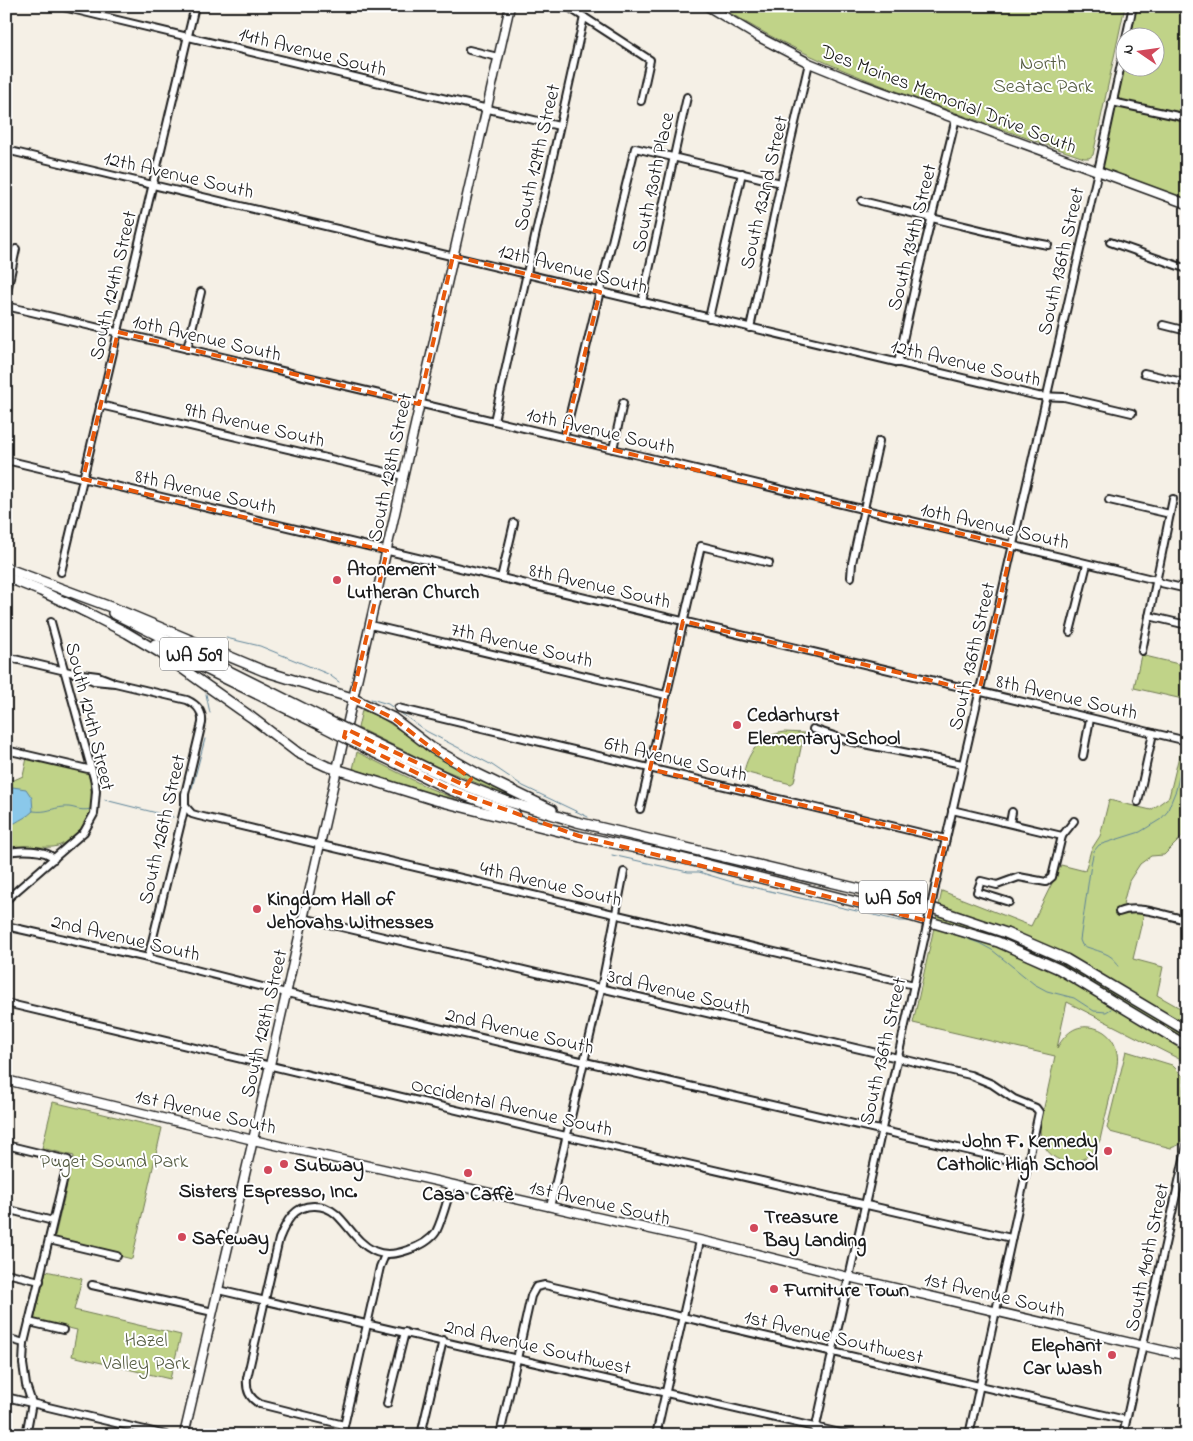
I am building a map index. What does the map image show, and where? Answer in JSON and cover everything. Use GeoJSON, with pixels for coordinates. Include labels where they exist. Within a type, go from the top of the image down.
{"type":"FeatureCollection","features":[{"type":"Feature","properties":{"kind":"highway","name":"WA 509"},"geometry":{"type":"LineString","coordinates":[[6,568],[63,589],[365,743],[451,790],[579,836],[669,855],[900,913],[998,942],[1059,969],[1187,1046]]}},
{"type":"Feature","properties":{"kind":"highway","name":"WA 509"},"geometry":{"type":"LineString","coordinates":[[6,577],[41,590],[323,722]]}},
{"type":"Feature","properties":{"kind":"highway"},"geometry":{"type":"LineString","coordinates":[[63,589],[116,609],[264,671],[352,698],[393,718],[432,748],[478,774],[577,822]]}},
{"type":"Feature","properties":{"kind":"highway"},"geometry":{"type":"LineString","coordinates":[[82,610],[127,633],[158,652],[251,717],[298,753],[336,770],[434,800],[579,836]]}},
{"type":"Feature","properties":{"kind":"highway","name":"WA 509"},"geometry":{"type":"LineString","coordinates":[[365,743],[506,801],[577,822],[914,902],[1006,933],[1066,959],[1187,1032]]}},
{"type":"Feature","properties":{"kind":"main road","name":"South 128th Street"},"geometry":{"type":"LineString","coordinates":[[184,1435],[253,1140],[510,6]]}},
{"type":"Feature","properties":{"kind":"main road","name":"Des Moines Memorial Drive South"},"geometry":{"type":"LineString","coordinates":[[707,6],[757,36],[809,63],[861,84],[1187,204]]}},
{"type":"Feature","properties":{"kind":"main road","name":"1st Avenue South"},"geometry":{"type":"LineString","coordinates":[[6,1080],[253,1140],[700,1241],[1187,1356]]}},
{"type":"Feature","properties":{"kind":"street","name":"14th Avenue South"},"geometry":{"type":"LineString","coordinates":[[60,6],[560,126]]}},
{"type":"Feature","properties":{"kind":"street","name":"South 124th Street"},"geometry":{"type":"LineString","coordinates":[[61,572],[195,6]]}},
{"type":"Feature","properties":{"kind":"street"},"geometry":{"type":"LineString","coordinates":[[567,6],[650,60],[640,101]]}},
{"type":"Feature","properties":{"kind":"street"},"geometry":{"type":"LineString","coordinates":[[1128,28],[1133,6]]}},
{"type":"Feature","properties":{"kind":"street","name":"South 129th Street"},"geometry":{"type":"LineString","coordinates":[[494,421],[584,18]]}},
{"type":"Feature","properties":{"kind":"street"},"geometry":{"type":"LineString","coordinates":[[469,50],[498,57]]}},
{"type":"Feature","properties":{"kind":"street","name":"South 132nd Street"},"geometry":{"type":"LineString","coordinates":[[750,328],[809,63]]}},
{"type":"Feature","properties":{"kind":"street","name":"South 136th Street"},"geometry":{"type":"LineString","coordinates":[[814,1435],[962,764],[1118,78]]}},
{"type":"Feature","properties":{"kind":"street","name":"South 130th Place"},"geometry":{"type":"LineString","coordinates":[[642,302],[687,97]]}},
{"type":"Feature","properties":{"kind":"street"},"geometry":{"type":"LineString","coordinates":[[1112,102],[1187,118]]}},
{"type":"Feature","properties":{"kind":"street","name":"South 134th Street"},"geometry":{"type":"LineString","coordinates":[[898,363],[956,118]]}},
{"type":"Feature","properties":{"kind":"street"},"geometry":{"type":"LineString","coordinates":[[564,438],[635,148],[781,183]]}},
{"type":"Feature","properties":{"kind":"street","name":"12th Avenue South"},"geometry":{"type":"LineString","coordinates":[[6,150],[1038,396],[1064,398],[1132,413]]}},
{"type":"Feature","properties":{"kind":"street"},"geometry":{"type":"LineString","coordinates":[[709,318],[742,174]]}},
{"type":"Feature","properties":{"kind":"street"},"geometry":{"type":"LineString","coordinates":[[862,201],[1048,245]]}},
{"type":"Feature","properties":{"kind":"street"},"geometry":{"type":"LineString","coordinates":[[1110,242],[1187,269]]}},
{"type":"Feature","properties":{"kind":"street"},"geometry":{"type":"LineString","coordinates":[[6,296],[16,249]]}},
{"type":"Feature","properties":{"kind":"street"},"geometry":{"type":"LineString","coordinates":[[187,349],[201,292]]}},
{"type":"Feature","properties":{"kind":"street","name":"10th Avenue South"},"geometry":{"type":"LineString","coordinates":[[6,306],[614,449],[1187,589]]}},
{"type":"Feature","properties":{"kind":"street"},"geometry":{"type":"LineString","coordinates":[[1163,325],[1187,331]]}},
{"type":"Feature","properties":{"kind":"street"},"geometry":{"type":"LineString","coordinates":[[1144,373],[1187,383]]}},
{"type":"Feature","properties":{"kind":"street"},"geometry":{"type":"LineString","coordinates":[[614,449],[623,403]]}},
{"type":"Feature","properties":{"kind":"street","name":"9th Avenue South"},"geometry":{"type":"LineString","coordinates":[[100,405],[403,476]]}},
{"type":"Feature","properties":{"kind":"street"},"geometry":{"type":"LineString","coordinates":[[851,577],[852,563],[879,441]]}},
{"type":"Feature","properties":{"kind":"street","name":"8th Avenue South"},"geometry":{"type":"LineString","coordinates":[[6,460],[1187,741]]}},
{"type":"Feature","properties":{"kind":"street"},"geometry":{"type":"LineString","coordinates":[[1142,651],[1173,499]]}},
{"type":"Feature","properties":{"kind":"street"},"geometry":{"type":"LineString","coordinates":[[1109,500],[1170,514]]}},
{"type":"Feature","properties":{"kind":"street"},"geometry":{"type":"LineString","coordinates":[[501,578],[514,522]]}},
{"type":"Feature","properties":{"kind":"street"},"geometry":{"type":"LineString","coordinates":[[640,809],[701,546],[769,562]]}},
{"type":"Feature","properties":{"kind":"street"},"geometry":{"type":"LineString","coordinates":[[1070,632],[1087,564]]}},
{"type":"Feature","properties":{"kind":"street"},"geometry":{"type":"LineString","coordinates":[[1149,616],[1187,624]]}},
{"type":"Feature","properties":{"kind":"street","name":"South 124th Street"},"geometry":{"type":"LineString","coordinates":[[6,900],[84,832],[94,814],[96,791],[92,770],[51,622]]}},
{"type":"Feature","properties":{"kind":"street","name":"7th Avenue South"},"geometry":{"type":"LineString","coordinates":[[370,625],[666,696]]}},
{"type":"Feature","properties":{"kind":"street"},"geometry":{"type":"LineString","coordinates":[[6,656],[64,670]]}},
{"type":"Feature","properties":{"kind":"street","name":"South 126th Street"},"geometry":{"type":"LineString","coordinates":[[64,670],[94,681],[114,683],[188,700],[198,708],[203,717],[185,794],[185,806],[148,958]]}},
{"type":"Feature","properties":{"kind":"street","name":"6th Avenue South"},"geometry":{"type":"LineString","coordinates":[[398,708],[946,839]]}},
{"type":"Feature","properties":{"kind":"street"},"geometry":{"type":"LineString","coordinates":[[1083,756],[1090,719]]}},
{"type":"Feature","properties":{"kind":"street"},"geometry":{"type":"LineString","coordinates":[[813,729],[848,741],[962,764]]}},
{"type":"Feature","properties":{"kind":"street"},"geometry":{"type":"LineString","coordinates":[[1138,802],[1153,733]]}},
{"type":"Feature","properties":{"kind":"street"},"geometry":{"type":"LineString","coordinates":[[6,750],[92,770]]}},
{"type":"Feature","properties":{"kind":"street","name":"4th Avenue South"},"geometry":{"type":"LineString","coordinates":[[185,806],[192,814],[199,816],[914,985]]}},
{"type":"Feature","properties":{"kind":"street"},"geometry":{"type":"LineString","coordinates":[[952,810],[1062,836]]}},
{"type":"Feature","properties":{"kind":"street"},"geometry":{"type":"LineString","coordinates":[[1010,823],[1012,812]]}},
{"type":"Feature","properties":{"kind":"street"},"geometry":{"type":"LineString","coordinates":[[1009,902],[977,892],[981,880],[997,885],[1019,877],[1046,882],[1052,877],[1062,836],[1074,821]]}},
{"type":"Feature","properties":{"kind":"street"},"geometry":{"type":"LineString","coordinates":[[6,852],[23,850],[47,853],[54,859]]}},
{"type":"Feature","properties":{"kind":"street"},"geometry":{"type":"LineString","coordinates":[[550,1207],[601,989],[624,872]]}},
{"type":"Feature","properties":{"kind":"street"},"geometry":{"type":"LineString","coordinates":[[1119,912],[1126,909],[1136,909],[1187,920]]}},
{"type":"Feature","properties":{"kind":"street","name":"3rd Avenue South"},"geometry":{"type":"LineString","coordinates":[[303,918],[983,1079],[1014,1099],[1036,1108],[1039,1112],[1027,1164]]}},
{"type":"Feature","properties":{"kind":"street","name":"2nd Avenue South"},"geometry":{"type":"LineString","coordinates":[[6,926],[1027,1164]]}},
{"type":"Feature","properties":{"kind":"street","name":"Occidental Avenue South"},"geometry":{"type":"LineString","coordinates":[[6,1003],[566,1136],[1011,1238]]}},
{"type":"Feature","properties":{"kind":"street"},"geometry":{"type":"LineString","coordinates":[[6,1145],[68,1160],[24,1343],[23,1364],[28,1394],[32,1403],[26,1435]]}},
{"type":"Feature","properties":{"kind":"street","name":"South 140th Street"},"geometry":{"type":"LineString","coordinates":[[1122,1435],[1187,1145]]}},
{"type":"Feature","properties":{"kind":"street"},"geometry":{"type":"LineString","coordinates":[[969,1435],[1027,1164]]}},
{"type":"Feature","properties":{"kind":"street"},"geometry":{"type":"LineString","coordinates":[[344,1425],[260,1404],[251,1398],[247,1389],[247,1378],[279,1239],[295,1212],[310,1206],[321,1206],[336,1214],[357,1238],[374,1251],[385,1254],[413,1249],[429,1240],[435,1233],[452,1185]]}},
{"type":"Feature","properties":{"kind":"street"},"geometry":{"type":"LineString","coordinates":[[6,1210],[53,1221]]}},
{"type":"Feature","properties":{"kind":"street"},"geometry":{"type":"LineString","coordinates":[[49,1240],[117,1256]]}},
{"type":"Feature","properties":{"kind":"street"},"geometry":{"type":"LineString","coordinates":[[656,1435],[700,1241]]}},
{"type":"Feature","properties":{"kind":"street"},"geometry":{"type":"LineString","coordinates":[[342,1435],[380,1267],[385,1254]]}},
{"type":"Feature","properties":{"kind":"street"},"geometry":{"type":"LineString","coordinates":[[6,1273],[40,1281]]}},
{"type":"Feature","properties":{"kind":"street"},"geometry":{"type":"LineString","coordinates":[[92,1285],[212,1312]]}},
{"type":"Feature","properties":{"kind":"street","name":"1st Avenue Southwest"},"geometry":{"type":"LineString","coordinates":[[517,1358],[531,1296],[536,1287],[545,1286],[1126,1420]]}},
{"type":"Feature","properties":{"kind":"street","name":"2nd Avenue Southwest"},"geometry":{"type":"LineString","coordinates":[[218,1290],[265,1302],[443,1340],[849,1435]]}},
{"type":"Feature","properties":{"kind":"street"},"geometry":{"type":"LineString","coordinates":[[29,1322],[63,1330]]}},
{"type":"Feature","properties":{"kind":"street"},"geometry":{"type":"LineString","coordinates":[[388,1404],[405,1332]]}},
{"type":"Feature","properties":{"kind":"street"},"geometry":{"type":"LineString","coordinates":[[6,1338],[24,1343]]}},
{"type":"Feature","properties":{"kind":"street"},"geometry":{"type":"LineString","coordinates":[[421,1435],[443,1340]]}},
{"type":"Feature","properties":{"kind":"street"},"geometry":{"type":"LineString","coordinates":[[500,1435],[517,1358]]}},
{"type":"Feature","properties":{"kind":"street"},"geometry":{"type":"LineString","coordinates":[[6,1397],[166,1435]]}},
{"type":"Feature","properties":{"kind":"highlighted area"},"geometry":{"type":"Polygon","coordinates":[[[453,256],[600,292],[564,438],[1012,546],[979,692],[683,621],[650,769],[946,839],[928,921],[579,836],[451,790],[344,737],[346,729],[466,786],[471,779],[393,718],[352,698],[387,551],[83,479],[118,332],[419,404],[453,256]]]}},
{"type":"Feature","properties":{"kind":"green space","name":"North Seatac Park"},"geometry":{"type":"Polygon","coordinates":[[[719,6],[1125,6],[1120,28],[1116,28],[1116,48],[1093,155],[1089,158],[1084,158],[875,83],[821,61],[719,6]]]}},
{"type":"Feature","properties":{"kind":"green space","name":"North Seatac Park"},"geometry":{"type":"Polygon","coordinates":[[[1137,6],[1187,6],[1187,201],[1102,170],[1121,78],[1166,78],[1166,28],[1133,28],[1137,6]]]}},
{"type":"Feature","properties":{"kind":"green space"},"geometry":{"type":"Polygon","coordinates":[[[1141,655],[1187,666],[1187,700],[1134,688],[1141,655]]]}},
{"type":"Feature","properties":{"kind":"green space"},"geometry":{"type":"Polygon","coordinates":[[[362,710],[380,717],[447,762],[514,798],[442,769],[358,728],[362,710]]]}},
{"type":"Feature","properties":{"kind":"green space"},"geometry":{"type":"Polygon","coordinates":[[[1187,723],[1187,835],[1185,834],[1164,855],[1151,856],[1140,864],[1129,881],[1123,904],[1145,909],[1133,959],[1163,967],[1157,995],[1187,1012],[1187,1063],[1067,1002],[1057,1048],[1070,1032],[1083,1027],[1094,1028],[1108,1035],[1114,1043],[1118,1061],[1100,1140],[1093,1151],[1084,1158],[1074,1162],[1064,1161],[1054,1157],[1047,1150],[1042,1139],[1040,1126],[1055,1056],[913,1023],[942,891],[1031,926],[1061,865],[1085,871],[1091,850],[1100,836],[1109,800],[1151,810],[1169,797],[1187,723]]]}},
{"type":"Feature","properties":{"kind":"green space"},"geometry":{"type":"Polygon","coordinates":[[[784,732],[804,733],[794,782],[791,784],[744,772],[749,757],[757,745],[769,737],[784,732]]]}},
{"type":"Feature","properties":{"kind":"green space"},"geometry":{"type":"Polygon","coordinates":[[[357,752],[429,788],[468,804],[466,805],[353,769],[357,752]]]}},
{"type":"Feature","properties":{"kind":"green space"},"geometry":{"type":"Polygon","coordinates":[[[27,758],[88,771],[92,799],[89,814],[80,829],[69,840],[59,846],[6,848],[6,779],[14,780],[23,776],[27,758]]]}},
{"type":"Feature","properties":{"kind":"green space"},"geometry":{"type":"Polygon","coordinates":[[[1126,1051],[1172,1065],[1183,1076],[1183,1132],[1181,1144],[1171,1148],[1110,1132],[1107,1128],[1126,1051]]]}},
{"type":"Feature","properties":{"kind":"green space","name":"Puget Sound Park"},"geometry":{"type":"Polygon","coordinates":[[[53,1102],[162,1128],[132,1259],[54,1240],[74,1156],[42,1148],[53,1102]]]}},
{"type":"Feature","properties":{"kind":"green space","name":"Hazel Valley Park"},"geometry":{"type":"Polygon","coordinates":[[[46,1271],[82,1279],[74,1310],[181,1335],[170,1379],[72,1356],[77,1330],[34,1320],[46,1271]]]}},
{"type":"Feature","properties":{"kind":"water"},"geometry":{"type":"Polygon","coordinates":[[[6,786],[26,789],[32,798],[33,811],[15,823],[6,822],[6,786]]]}},
{"type":"Feature","properties":{"kind":"waterway"},"geometry":{"type":"LineString","coordinates":[[226,638],[260,646],[328,674],[339,682]]}},
{"type":"Feature","properties":{"kind":"waterway"},"geometry":{"type":"LineString","coordinates":[[206,694],[210,713]]}},
{"type":"Feature","properties":{"kind":"waterway"},"geometry":{"type":"LineString","coordinates":[[371,699],[388,704],[426,731],[492,765],[523,786],[588,817]]}},
{"type":"Feature","properties":{"kind":"waterway"},"geometry":{"type":"LineString","coordinates":[[192,788],[205,739]]}},
{"type":"Feature","properties":{"kind":"waterway"},"geometry":{"type":"LineString","coordinates":[[1118,966],[1116,961],[1108,955],[1082,945],[1080,940],[1094,851],[1099,845],[1140,832],[1161,819],[1167,812],[1176,790],[1186,747]]}},
{"type":"Feature","properties":{"kind":"waterway"},"geometry":{"type":"LineString","coordinates":[[105,800],[173,817]]}},
{"type":"Feature","properties":{"kind":"waterway"},"geometry":{"type":"LineString","coordinates":[[33,811],[64,807],[83,810],[91,809]]}},
{"type":"Feature","properties":{"kind":"waterway"},"geometry":{"type":"LineString","coordinates":[[612,855],[688,872],[699,872],[735,883],[900,921],[913,921]]}},
{"type":"Feature","properties":{"kind":"waterway"},"geometry":{"type":"LineString","coordinates":[[948,932],[979,943],[992,950],[1034,984],[1047,991],[1074,998],[1094,1011],[1106,1012],[1111,1009]]}},
{"type":"Feature","properties":{"kind":"place","name":"Atonement Lutheran Church"},"geometry":{"type":"Point","coordinates":[337,580]}},
{"type":"Feature","properties":{"kind":"place","name":"Cedarhurst Elementary School"},"geometry":{"type":"Point","coordinates":[737,725]}},
{"type":"Feature","properties":{"kind":"place","name":"Kingdom Hall of Jehovahs Witnesses"},"geometry":{"type":"Point","coordinates":[257,909]}},
{"type":"Feature","properties":{"kind":"place","name":"John F. Kennedy Catholic High School"},"geometry":{"type":"Point","coordinates":[1108,1151]}},
{"type":"Feature","properties":{"kind":"place","name":"Subway"},"geometry":{"type":"Point","coordinates":[284,1164]}},
{"type":"Feature","properties":{"kind":"place","name":"Sisters Espresso, Inc."},"geometry":{"type":"Point","coordinates":[268,1170]}},
{"type":"Feature","properties":{"kind":"place","name":"Casa Caffè"},"geometry":{"type":"Point","coordinates":[468,1173]}},
{"type":"Feature","properties":{"kind":"place","name":"Treasure Bay Landing"},"geometry":{"type":"Point","coordinates":[754,1228]}},
{"type":"Feature","properties":{"kind":"place","name":"Safeway"},"geometry":{"type":"Point","coordinates":[182,1237]}},
{"type":"Feature","properties":{"kind":"place","name":"Furniture Town"},"geometry":{"type":"Point","coordinates":[774,1289]}},
{"type":"Feature","properties":{"kind":"place","name":"Elephant Car Wash"},"geometry":{"type":"Point","coordinates":[1112,1355]}}]}
